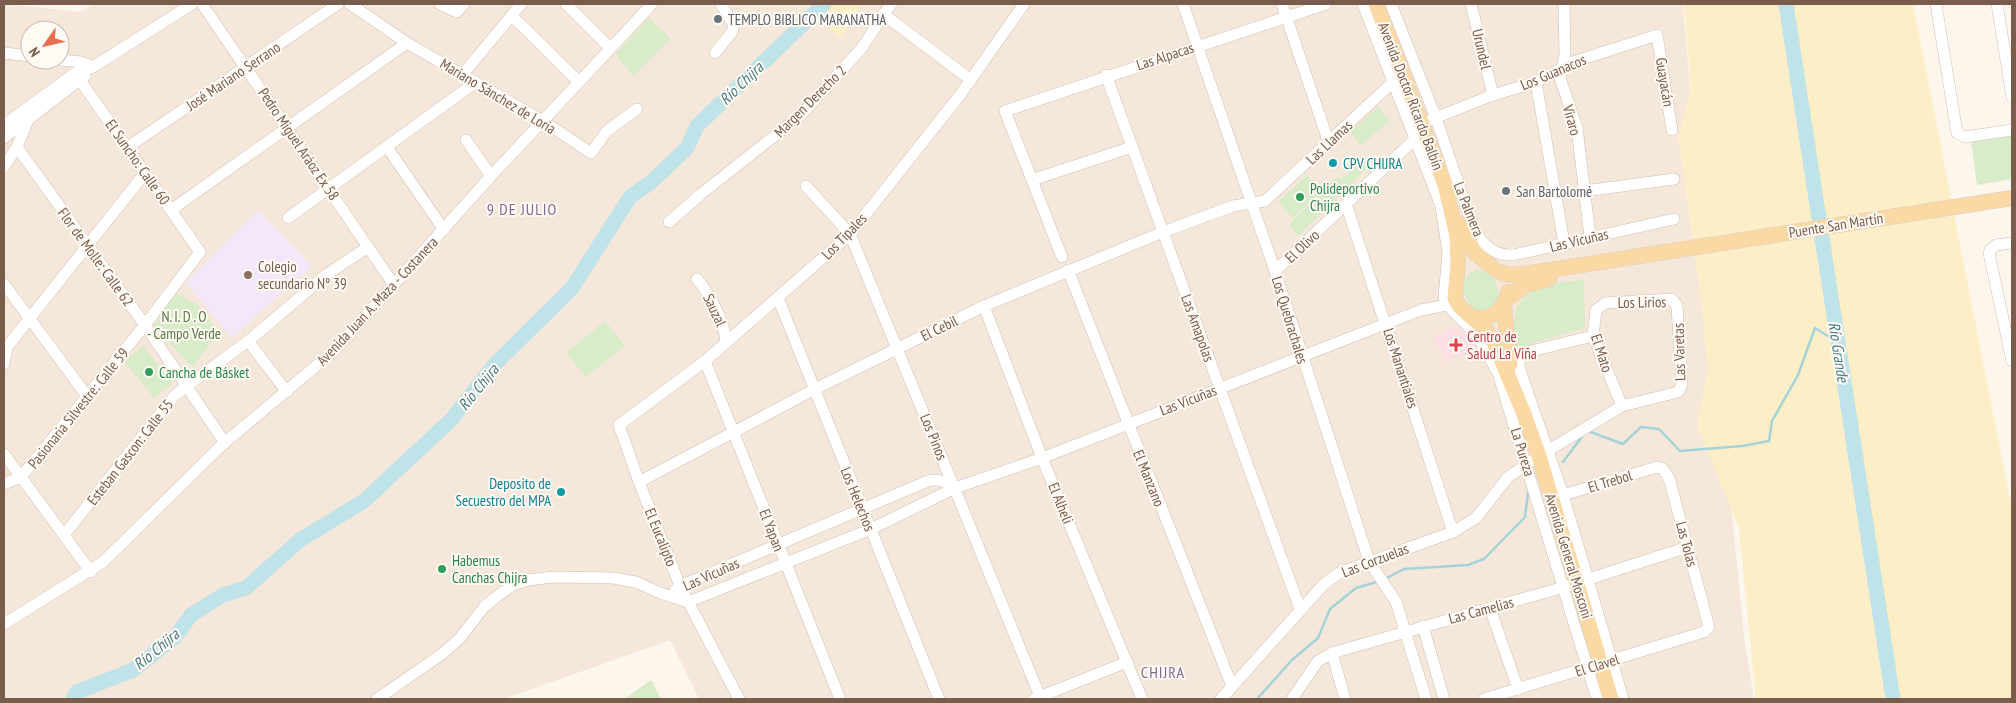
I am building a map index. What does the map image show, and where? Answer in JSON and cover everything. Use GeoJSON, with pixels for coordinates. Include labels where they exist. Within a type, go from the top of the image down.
{"type":"FeatureCollection","features":[{"type":"Feature","properties":{"kind":"main road","name":"Avenida Doctor Ricardo Balbín"},"geometry":{"type":"LineString","coordinates":[[1376,4],[1399,45],[1398,79],[1429,121],[1446,189]]}},
{"type":"Feature","properties":{"kind":"main road"},"geometry":{"type":"LineString","coordinates":[[1446,189],[1468,243],[1480,258],[1496,270],[1507,284],[1505,303],[1510,361],[1524,414]]}},
{"type":"Feature","properties":{"kind":"main road"},"geometry":{"type":"LineString","coordinates":[[1446,189],[1457,236],[1458,263],[1454,298]]}},
{"type":"Feature","properties":{"kind":"main road","name":"Puente San Martín"},"geometry":{"type":"LineString","coordinates":[[1966,210],[2012,198]]}},
{"type":"Feature","properties":{"kind":"main road","name":"Puente San Martín"},"geometry":{"type":"LineString","coordinates":[[1659,257],[1966,210],[2012,207]]}},
{"type":"Feature","properties":{"kind":"main road"},"geometry":{"type":"LineString","coordinates":[[1454,298],[1461,274],[1475,265],[1510,274],[1524,274],[1659,257]]}},
{"type":"Feature","properties":{"kind":"main road"},"geometry":{"type":"LineString","coordinates":[[1454,298],[1473,317],[1489,317],[1525,285],[1659,257]]}},
{"type":"Feature","properties":{"kind":"main road"},"geometry":{"type":"LineString","coordinates":[[1454,298],[1486,330],[1494,342],[1524,414]]}},
{"type":"Feature","properties":{"kind":"main road","name":"Avenida General Mosconi"},"geometry":{"type":"LineString","coordinates":[[1524,414],[1611,699]]}},
{"type":"Feature","properties":{"kind":"street"},"geometry":{"type":"LineString","coordinates":[[4,125],[192,4]]}},
{"type":"Feature","properties":{"kind":"street","name":"Pedro Miguel Aráoz Ex 58"},"geometry":{"type":"LineString","coordinates":[[202,4],[288,127],[394,285]]}},
{"type":"Feature","properties":{"kind":"street","name":"José Mariano Serrano"},"geometry":{"type":"LineString","coordinates":[[128,147],[338,4]]}},
{"type":"Feature","properties":{"kind":"street","name":"Mariano Sánchez de Loria"},"geometry":{"type":"LineString","coordinates":[[350,4],[407,43],[544,122],[591,153],[607,131],[637,109]]}},
{"type":"Feature","properties":{"kind":"street"},"geometry":{"type":"LineString","coordinates":[[440,4],[460,8]]}},
{"type":"Feature","properties":{"kind":"street"},"geometry":{"type":"LineString","coordinates":[[463,74],[522,4]]}},
{"type":"Feature","properties":{"kind":"street"},"geometry":{"type":"LineString","coordinates":[[566,4],[610,48]]}},
{"type":"Feature","properties":{"kind":"street"},"geometry":{"type":"LineString","coordinates":[[715,53],[732,32],[734,25],[721,4]]}},
{"type":"Feature","properties":{"kind":"street","name":"Margen Derecho 2"},"geometry":{"type":"LineString","coordinates":[[669,222],[701,194],[801,115],[861,49],[891,4]]}},
{"type":"Feature","properties":{"kind":"street","name":"Los Tipales"},"geometry":{"type":"LineString","coordinates":[[620,425],[705,360],[850,234],[971,80],[1024,4]]}},
{"type":"Feature","properties":{"kind":"street","name":"Los Quebrachales"},"geometry":{"type":"LineString","coordinates":[[1183,4],[1199,46],[1275,271],[1301,357],[1373,565],[1396,602],[1426,699]]}},
{"type":"Feature","properties":{"kind":"street"},"geometry":{"type":"LineString","coordinates":[[1282,4],[1329,142]]}},
{"type":"Feature","properties":{"kind":"street","name":"Las Alpacas"},"geometry":{"type":"LineString","coordinates":[[1032,180],[1005,111],[1106,75],[1288,18],[1326,4]]}},
{"type":"Feature","properties":{"kind":"street"},"geometry":{"type":"LineString","coordinates":[[1363,4],[1398,79],[1416,138],[1441,206],[1446,228],[1454,298]]}},
{"type":"Feature","properties":{"kind":"street","name":"La Palmera"},"geometry":{"type":"LineString","coordinates":[[1391,4],[1399,45],[1472,224],[1480,240],[1485,245]]}},
{"type":"Feature","properties":{"kind":"street","name":"Urundel"},"geometry":{"type":"LineString","coordinates":[[1471,4],[1493,95]]}},
{"type":"Feature","properties":{"kind":"street","name":"Viraro"},"geometry":{"type":"LineString","coordinates":[[1564,4],[1565,56],[1560,78],[1577,128],[1590,238]]}},
{"type":"Feature","properties":{"kind":"street"},"geometry":{"type":"LineString","coordinates":[[1936,4],[1957,133],[1965,137],[2012,130]]}},
{"type":"Feature","properties":{"kind":"street"},"geometry":{"type":"LineString","coordinates":[[1997,4],[2012,97]]}},
{"type":"Feature","properties":{"kind":"street","name":"Avenida Juan A. Maza - Costanera"},"geometry":{"type":"LineString","coordinates":[[4,624],[91,572],[225,443],[335,350],[491,176],[544,122],[610,48],[644,6]]}},
{"type":"Feature","properties":{"kind":"street"},"geometry":{"type":"LineString","coordinates":[[883,14],[971,80]]}},
{"type":"Feature","properties":{"kind":"street"},"geometry":{"type":"LineString","coordinates":[[512,16],[579,82]]}},
{"type":"Feature","properties":{"kind":"street","name":"Los Guanacos"},"geometry":{"type":"LineString","coordinates":[[1429,121],[1493,95],[1536,82],[1573,62],[1657,35]]}},
{"type":"Feature","properties":{"kind":"street","name":"Guayacán"},"geometry":{"type":"LineString","coordinates":[[1657,35],[1672,130]]}},
{"type":"Feature","properties":{"kind":"street"},"geometry":{"type":"LineString","coordinates":[[171,210],[407,43]]}},
{"type":"Feature","properties":{"kind":"street"},"geometry":{"type":"LineString","coordinates":[[4,53],[20,55]]}},
{"type":"Feature","properties":{"kind":"street"},"geometry":{"type":"LineString","coordinates":[[70,61],[81,62],[93,67]]}},
{"type":"Feature","properties":{"kind":"street","name":"Las Amapolas"},"geometry":{"type":"LineString","coordinates":[[1106,75],[1300,609]]}},
{"type":"Feature","properties":{"kind":"street"},"geometry":{"type":"LineString","coordinates":[[4,138],[78,77]]}},
{"type":"Feature","properties":{"kind":"street","name":"El Suncho: Calle 60"},"geometry":{"type":"LineString","coordinates":[[78,77],[200,252]]}},
{"type":"Feature","properties":{"kind":"street","name":"Las Llamas"},"geometry":{"type":"LineString","coordinates":[[1251,204],[1265,201],[1272,196],[1398,79]]}},
{"type":"Feature","properties":{"kind":"street"},"geometry":{"type":"LineString","coordinates":[[288,218],[476,82]]}},
{"type":"Feature","properties":{"kind":"street"},"geometry":{"type":"LineString","coordinates":[[1536,82],[1564,243]]}},
{"type":"Feature","properties":{"kind":"street"},"geometry":{"type":"LineString","coordinates":[[4,167],[17,147],[29,118]]}},
{"type":"Feature","properties":{"kind":"street","name":"El Olivo"},"geometry":{"type":"LineString","coordinates":[[1275,271],[1416,138]]}},
{"type":"Feature","properties":{"kind":"street"},"geometry":{"type":"LineString","coordinates":[[466,140],[491,176]]}},
{"type":"Feature","properties":{"kind":"street","name":"Flor de Molle: Calle 62"},"geometry":{"type":"LineString","coordinates":[[17,147],[145,326],[225,443]]}},
{"type":"Feature","properties":{"kind":"street"},"geometry":{"type":"LineString","coordinates":[[387,147],[444,230]]}},
{"type":"Feature","properties":{"kind":"street"},"geometry":{"type":"LineString","coordinates":[[1062,257],[1032,180],[1132,147]]}},
{"type":"Feature","properties":{"kind":"street"},"geometry":{"type":"LineString","coordinates":[[4,364],[8,347],[29,318],[145,173]]}},
{"type":"Feature","properties":{"kind":"street"},"geometry":{"type":"LineString","coordinates":[[1585,191],[1674,180]]}},
{"type":"Feature","properties":{"kind":"street","name":"Los Pinos"},"geometry":{"type":"LineString","coordinates":[[806,186],[850,234],[1038,698]]}},
{"type":"Feature","properties":{"kind":"street","name":"El Cebil"},"geometry":{"type":"LineString","coordinates":[[639,482],[733,431],[984,306],[1163,232],[1234,206],[1251,204]]}},
{"type":"Feature","properties":{"kind":"street","name":"Los Manantiales"},"geometry":{"type":"LineString","coordinates":[[1346,204],[1453,532]]}},
{"type":"Feature","properties":{"kind":"street","name":"Las Vicuñas"},"geometry":{"type":"LineString","coordinates":[[1485,245],[1505,255],[1590,238],[1674,218]]}},
{"type":"Feature","properties":{"kind":"street"},"geometry":{"type":"LineString","coordinates":[[2012,243],[1996,245],[1991,248],[1989,253],[1996,292],[2010,336],[2012,361]]}},
{"type":"Feature","properties":{"kind":"street","name":"Esteban Gascon: Calle 55"},"geometry":{"type":"LineString","coordinates":[[64,535],[175,395],[248,341],[326,275],[368,246]]}},
{"type":"Feature","properties":{"kind":"street","name":"Pasionaria Silvestre: Calle 59"},"geometry":{"type":"LineString","coordinates":[[4,484],[21,476],[145,326],[200,252]]}},
{"type":"Feature","properties":{"kind":"street","name":"El Manzano"},"geometry":{"type":"LineString","coordinates":[[1068,270],[1232,686]]}},
{"type":"Feature","properties":{"kind":"street","name":"Sauzal"},"geometry":{"type":"LineString","coordinates":[[698,279],[706,289],[725,332],[726,342]]}},
{"type":"Feature","properties":{"kind":"street"},"geometry":{"type":"LineString","coordinates":[[4,284],[87,396]]}},
{"type":"Feature","properties":{"kind":"street","name":"Los Helechos"},"geometry":{"type":"LineString","coordinates":[[778,298],[939,699]]}},
{"type":"Feature","properties":{"kind":"street","name":"Las Vicuñas"},"geometry":{"type":"LineString","coordinates":[[954,488],[936,479],[680,586],[670,595],[688,602],[871,530],[954,488],[1042,458],[1454,298]]}},
{"type":"Feature","properties":{"kind":"street","name":"La Pureza"},"geometry":{"type":"LineString","coordinates":[[1454,298],[1488,353],[1538,457]]}},
{"type":"Feature","properties":{"kind":"street","name":"Los Lirios"},"geometry":{"type":"LineString","coordinates":[[1605,303],[1666,298],[1672,299],[1677,306]]}},
{"type":"Feature","properties":{"kind":"street","name":"El Mato"},"geometry":{"type":"LineString","coordinates":[[1605,303],[1596,310],[1593,336],[1622,406]]}},
{"type":"Feature","properties":{"kind":"street","name":"El Alheli"},"geometry":{"type":"LineString","coordinates":[[984,306],[1042,458],[1142,699]]}},
{"type":"Feature","properties":{"kind":"street","name":"Las Varetas"},"geometry":{"type":"LineString","coordinates":[[1673,395],[1678,392],[1682,385],[1677,306]]}},
{"type":"Feature","properties":{"kind":"street"},"geometry":{"type":"LineString","coordinates":[[1576,583],[1563,495],[1538,457],[1519,368],[1519,360],[1521,355],[1527,352],[1593,336]]}},
{"type":"Feature","properties":{"kind":"street"},"geometry":{"type":"LineString","coordinates":[[248,341],[286,392]]}},
{"type":"Feature","properties":{"kind":"street","name":"El Yapan"},"geometry":{"type":"LineString","coordinates":[[705,360],[840,699]]}},
{"type":"Feature","properties":{"kind":"street","name":"Las Corzuelas"},"geometry":{"type":"LineString","coordinates":[[1222,699],[1300,609],[1324,584],[1339,573],[1373,565],[1453,532],[1476,518],[1508,477],[1538,457],[1622,406],[1673,395]]}},
{"type":"Feature","properties":{"kind":"street","name":"El Eucalipto"},"geometry":{"type":"LineString","coordinates":[[620,425],[639,482],[680,586],[739,699]]}},
{"type":"Feature","properties":{"kind":"street"},"geometry":{"type":"LineString","coordinates":[[4,454],[91,572]]}},
{"type":"Feature","properties":{"kind":"street","name":"El Trebol"},"geometry":{"type":"LineString","coordinates":[[1563,495],[1657,467]]}},
{"type":"Feature","properties":{"kind":"street","name":"Las Tolas"},"geometry":{"type":"LineString","coordinates":[[1657,467],[1668,473],[1709,627]]}},
{"type":"Feature","properties":{"kind":"street"},"geometry":{"type":"LineString","coordinates":[[903,492],[902,501],[911,511]]}},
{"type":"Feature","properties":{"kind":"street","name":"Las Camelias"},"geometry":{"type":"LineString","coordinates":[[1292,699],[1318,661],[1332,653],[1576,583],[1688,547]]}},
{"type":"Feature","properties":{"kind":"street"},"geometry":{"type":"LineString","coordinates":[[377,699],[442,654],[460,638],[484,607],[513,585],[528,580],[553,577],[612,578],[636,582],[670,595]]}},
{"type":"Feature","properties":{"kind":"street"},"geometry":{"type":"LineString","coordinates":[[1490,608],[1518,689]]}},
{"type":"Feature","properties":{"kind":"street"},"geometry":{"type":"LineString","coordinates":[[1423,626],[1444,699]]}},
{"type":"Feature","properties":{"kind":"street","name":"El Clavel"},"geometry":{"type":"LineString","coordinates":[[1484,699],[1704,632],[1709,627]]}},
{"type":"Feature","properties":{"kind":"street"},"geometry":{"type":"LineString","coordinates":[[1332,653],[1345,699]]}},
{"type":"Feature","properties":{"kind":"street"},"geometry":{"type":"LineString","coordinates":[[1038,698],[1126,662]]}},
{"type":"Feature","properties":{"kind":"street"},"geometry":{"type":"LineString","coordinates":[[1596,699],[1600,664]]}},
{"type":"Feature","properties":{"kind":"street"},"geometry":{"type":"LineString","coordinates":[[1600,664],[1623,699]]}},
{"type":"Feature","properties":{"kind":"shaded area"},"geometry":{"type":"Polygon","coordinates":[[[4,4],[81,12],[94,4],[1683,4],[1694,137],[1745,644],[1754,699],[699,699],[670,640],[504,699],[4,699],[4,4]]]}},
{"type":"Feature","properties":{"kind":"shaded area","name":"Colegio secundario Nº 39"},"geometry":{"type":"Polygon","coordinates":[[[259,211],[312,266],[232,338],[186,283],[229,238],[259,211]]]}},
{"type":"Feature","properties":{"kind":"shaded area","name":"Centro de Salud La Viña"},"geometry":{"type":"Polygon","coordinates":[[[1456,327],[1469,335],[1477,351],[1444,362],[1438,345],[1435,345],[1432,337],[1445,333],[1447,328],[1456,327]]]}},
{"type":"Feature","properties":{"kind":"green space"},"geometry":{"type":"Polygon","coordinates":[[[649,18],[671,39],[634,76],[615,54],[649,18]]]}},
{"type":"Feature","properties":{"kind":"green space"},"geometry":{"type":"Polygon","coordinates":[[[1378,107],[1390,121],[1361,145],[1350,132],[1378,107]]]}},
{"type":"Feature","properties":{"kind":"green space"},"geometry":{"type":"Polygon","coordinates":[[[2012,135],[2012,179],[1977,185],[1971,141],[2012,135]]]}},
{"type":"Feature","properties":{"kind":"green space"},"geometry":{"type":"Polygon","coordinates":[[[1355,156],[1367,159],[1377,158],[1299,236],[1289,225],[1333,180],[1348,175],[1355,156]]]}},
{"type":"Feature","properties":{"kind":"green space","name":"Polideportivo Chijra"},"geometry":{"type":"Polygon","coordinates":[[[1307,175],[1322,191],[1293,218],[1278,202],[1307,175]]]}},
{"type":"Feature","properties":{"kind":"green space"},"geometry":{"type":"Polygon","coordinates":[[[1475,270],[1481,270],[1491,275],[1498,290],[1498,302],[1482,313],[1471,308],[1463,290],[1466,277],[1475,270]]]}},
{"type":"Feature","properties":{"kind":"green space"},"geometry":{"type":"Polygon","coordinates":[[[1584,280],[1585,328],[1513,349],[1515,315],[1520,303],[1527,294],[1537,288],[1550,284],[1584,280]]]}},
{"type":"Feature","properties":{"kind":"green space","name":"N. I. D . O - Campo Verde"},"geometry":{"type":"Polygon","coordinates":[[[175,293],[197,304],[219,333],[192,367],[154,326],[175,293]]]}},
{"type":"Feature","properties":{"kind":"green space"},"geometry":{"type":"Polygon","coordinates":[[[605,321],[625,346],[586,377],[566,353],[605,321]]]}},
{"type":"Feature","properties":{"kind":"green space","name":"Cancha de Básket"},"geometry":{"type":"Polygon","coordinates":[[[143,346],[173,383],[154,398],[124,361],[143,346]]]}},
{"type":"Feature","properties":{"kind":"green space"},"geometry":{"type":"Polygon","coordinates":[[[651,680],[661,699],[624,699],[651,680]]]}},
{"type":"Feature","properties":{"kind":"sand"},"geometry":{"type":"Polygon","coordinates":[[[807,4],[861,4],[840,39],[807,4]]]}},
{"type":"Feature","properties":{"kind":"sand"},"geometry":{"type":"Polygon","coordinates":[[[1684,4],[1913,4],[2012,510],[2012,699],[1756,699],[1739,528],[1697,425],[1708,371],[1702,308],[1678,136],[1691,91],[1684,4]]]}},
{"type":"Feature","properties":{"kind":"waterway","name":"Río Chijra"},"geometry":{"type":"LineString","coordinates":[[73,699],[77,692],[133,670],[176,636],[191,615],[223,595],[246,588],[300,540],[364,501],[452,419],[494,365],[572,288],[630,197],[650,183],[687,148],[697,126],[824,4]]}},
{"type":"Feature","properties":{"kind":"waterway","name":"Río Grande"},"geometry":{"type":"LineString","coordinates":[[1786,4],[1893,699]]}},
{"type":"Feature","properties":{"kind":"waterway"},"geometry":{"type":"LineString","coordinates":[[1588,431],[1623,444],[1641,427],[1659,429],[1680,451],[1742,446],[1769,441],[1772,421],[1798,375],[1815,328],[1837,342]]}},
{"type":"Feature","properties":{"kind":"waterway"},"geometry":{"type":"LineString","coordinates":[[1563,462],[1584,434]]}},
{"type":"Feature","properties":{"kind":"waterway"},"geometry":{"type":"LineString","coordinates":[[1385,579],[1404,569],[1468,565],[1484,559],[1525,517],[1528,493]]}},
{"type":"Feature","properties":{"kind":"waterway"},"geometry":{"type":"LineString","coordinates":[[1257,699],[1292,660],[1318,638],[1330,609],[1356,588],[1377,582]]}},
{"type":"Feature","properties":{"kind":"place","name":"TEMPLO BIBLICO MARANATHA"},"geometry":{"type":"Point","coordinates":[718,19]}},
{"type":"Feature","properties":{"kind":"place","name":"CPV CHIJRA"},"geometry":{"type":"Point","coordinates":[1333,163]}},
{"type":"Feature","properties":{"kind":"place","name":"San Bartolomé"},"geometry":{"type":"Point","coordinates":[1506,191]}},
{"type":"Feature","properties":{"kind":"place","name":"Polideportivo Chijra"},"geometry":{"type":"Point","coordinates":[1300,197]}},
{"type":"Feature","properties":{"kind":"place","name":"Colegio secundario Nº 39"},"geometry":{"type":"Point","coordinates":[248,275]}},
{"type":"Feature","properties":{"kind":"place","name":"Centro de Salud La Viña"},"geometry":{"type":"Point","coordinates":[1456,345]}},
{"type":"Feature","properties":{"kind":"place","name":"Cancha de Básket"},"geometry":{"type":"Point","coordinates":[149,372]}},
{"type":"Feature","properties":{"kind":"place","name":"Deposito de Secuestro del MPA"},"geometry":{"type":"Point","coordinates":[561,492]}},
{"type":"Feature","properties":{"kind":"place","name":"Habemus Canchas Chijra"},"geometry":{"type":"Point","coordinates":[442,569]}},
{"type":"Feature","properties":{"kind":"district","name":"9 DE JULIO"},"geometry":{"type":"Point","coordinates":[522,209]}},
{"type":"Feature","properties":{"kind":"district","name":"CHIJRA"},"geometry":{"type":"Point","coordinates":[1163,672]}}]}
